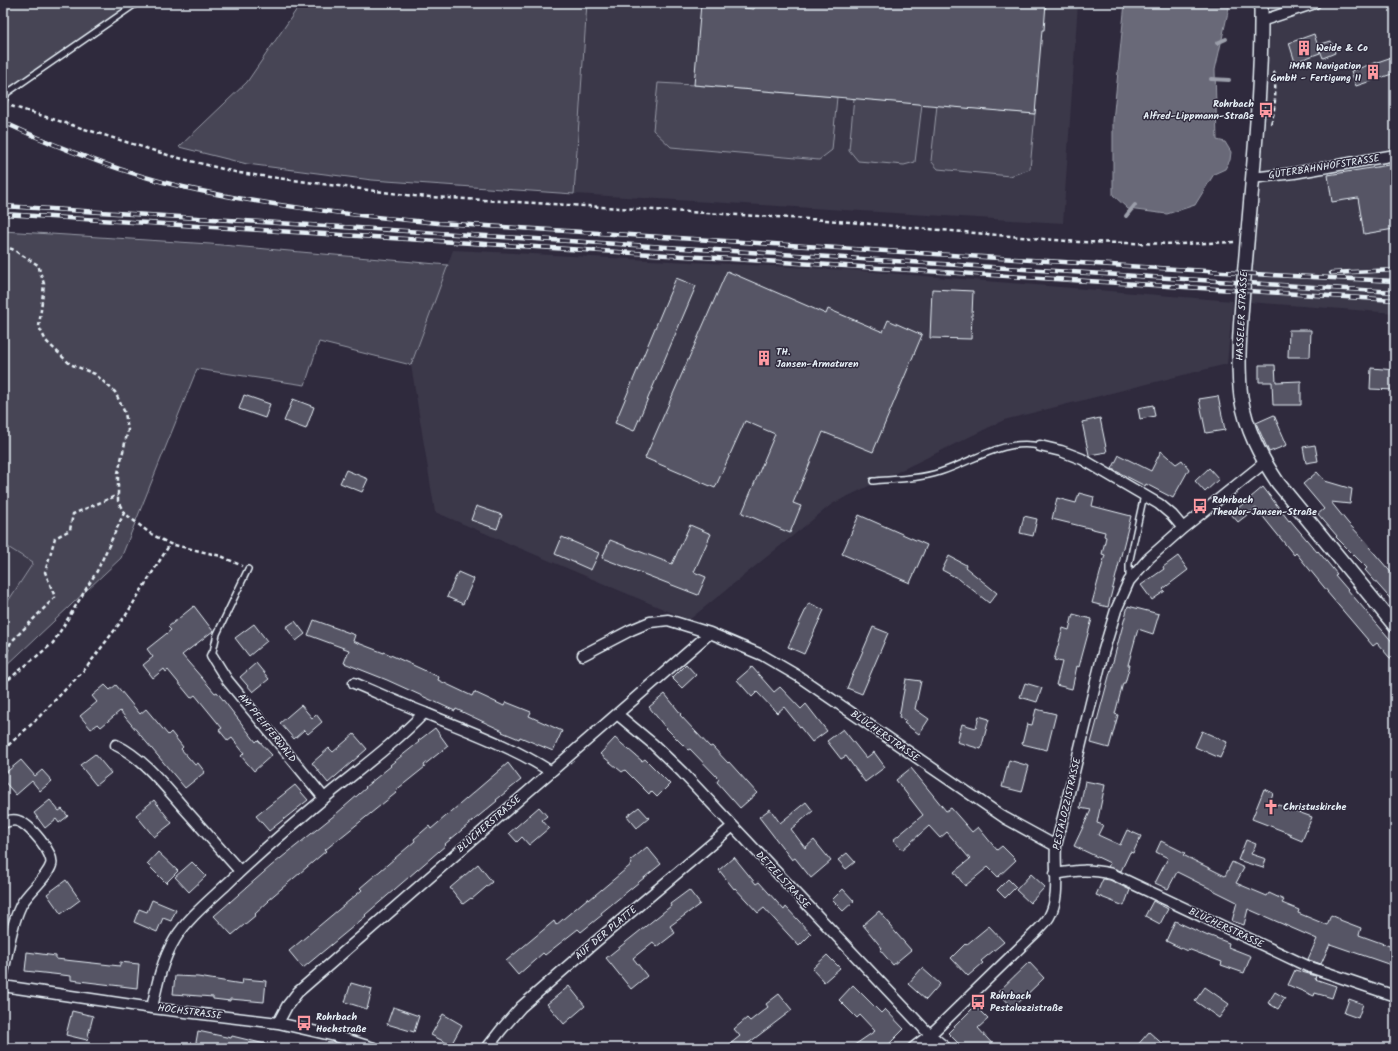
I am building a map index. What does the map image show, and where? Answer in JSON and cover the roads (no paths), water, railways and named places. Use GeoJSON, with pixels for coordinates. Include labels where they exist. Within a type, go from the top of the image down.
{"type":"FeatureCollection","features":[{"type":"Feature","properties":{"kind":"street","name":"HASSELER STRASSE"},"geometry":{"type":"LineString","coordinates":[[1261,3],[1258,92],[1240,328],[1239,368],[1241,396],[1246,419],[1253,440],[1264,462],[1278,483],[1296,507],[1395,626]]}},
{"type":"Feature","properties":{"kind":"street"},"geometry":{"type":"LineString","coordinates":[[1261,21],[1315,3]]}},
{"type":"Feature","properties":{"kind":"street","name":"GÜTERBAHNHOFSTRASSE"},"geometry":{"type":"LineString","coordinates":[[1252,178],[1395,155]]}},
{"type":"Feature","properties":{"kind":"street"},"geometry":{"type":"LineString","coordinates":[[1040,446],[1061,450],[1082,458],[1158,504],[1172,515],[1183,528]]}},
{"type":"Feature","properties":{"kind":"street","name":"PESTALOZZISTRASSE"},"geometry":{"type":"LineString","coordinates":[[913,1048],[930,1035],[1037,931],[1049,917],[1054,906],[1056,892],[1056,846],[1103,653],[1116,610],[1129,581],[1149,558],[1183,528],[1264,462]]}},
{"type":"Feature","properties":{"kind":"street","name":"BLÜCHERSTRASSE"},"geometry":{"type":"LineString","coordinates":[[583,655],[631,630],[650,622],[668,620],[710,633],[762,655],[798,676],[1005,818],[1056,846]]}},
{"type":"Feature","properties":{"kind":"street","name":"BLÜCHERSTRASSE"},"geometry":{"type":"LineString","coordinates":[[278,1023],[287,1006],[298,992],[710,633]]}},
{"type":"Feature","properties":{"kind":"street","name":"AM PFEIFFERWALD"},"geometry":{"type":"LineString","coordinates":[[212,656],[227,680],[324,798]]}},
{"type":"Feature","properties":{"kind":"street"},"geometry":{"type":"LineString","coordinates":[[354,683],[424,713],[486,737],[550,771]]}},
{"type":"Feature","properties":{"kind":"street"},"geometry":{"type":"LineString","coordinates":[[152,1008],[158,979],[175,939],[187,923],[240,871],[324,798],[407,731],[424,713]]}},
{"type":"Feature","properties":{"kind":"street","name":"DETZELSTRASSE"},"geometry":{"type":"LineString","coordinates":[[617,714],[653,744],[677,767],[930,1035],[946,1048]]}},
{"type":"Feature","properties":{"kind":"street"},"geometry":{"type":"LineString","coordinates":[[116,745],[138,758],[156,776],[240,871]]}},
{"type":"Feature","properties":{"kind":"street"},"geometry":{"type":"LineString","coordinates":[[3,823],[11,820],[27,825],[49,853],[51,858],[51,866],[22,904],[14,922],[3,973]]}},
{"type":"Feature","properties":{"kind":"street","name":"AUF DER PLATTE"},"geometry":{"type":"LineString","coordinates":[[487,1048],[521,1007],[592,944],[733,826]]}},
{"type":"Feature","properties":{"kind":"street","name":"BLÜCHERSTRASSE"},"geometry":{"type":"LineString","coordinates":[[1055,874],[1081,870],[1112,874],[1307,966],[1395,996]]}},
{"type":"Feature","properties":{"kind":"street","name":"HOCHSTRASSE"},"geometry":{"type":"LineString","coordinates":[[3,986],[152,1008],[278,1023],[336,1036],[374,1048]]}},
{"type":"Feature","properties":{"kind":"lane"},"geometry":{"type":"LineString","coordinates":[[3,103],[8,93],[137,3]]}},
{"type":"Feature","properties":{"kind":"lane"},"geometry":{"type":"LineString","coordinates":[[873,481],[916,478],[940,473],[995,449],[1012,445],[1031,444],[1040,446]]}},
{"type":"Feature","properties":{"kind":"lane","name":"PESTALOZZISTRASSE"},"geometry":{"type":"LineString","coordinates":[[1129,581],[1129,564],[1144,495]]}},
{"type":"Feature","properties":{"kind":"lane"},"geometry":{"type":"LineString","coordinates":[[212,656],[217,634],[248,569]]}},
{"type":"Feature","properties":{"kind":"water"},"geometry":{"type":"Polygon","coordinates":[[[1125,3],[1230,3],[1215,70],[1217,140],[1225,142],[1231,152],[1230,160],[1225,169],[1214,174],[1195,205],[1167,214],[1128,209],[1113,195],[1113,121],[1125,3]]]}},
{"type":"Feature","properties":{"kind":"waterway"},"geometry":{"type":"LineString","coordinates":[[1217,43],[1226,39]]}},
{"type":"Feature","properties":{"kind":"waterway"},"geometry":{"type":"LineString","coordinates":[[1211,79],[1229,80]]}},
{"type":"Feature","properties":{"kind":"waterway"},"geometry":{"type":"LineString","coordinates":[[1126,216],[1135,205]]}},
{"type":"Feature","properties":{"kind":"railway"},"geometry":{"type":"LineString","coordinates":[[3,122],[91,159],[137,175],[183,187],[246,200],[342,213],[438,223],[1271,275],[1395,281]]}},
{"type":"Feature","properties":{"kind":"railway"},"geometry":{"type":"LineString","coordinates":[[3,206],[1395,292]]}},
{"type":"Feature","properties":{"kind":"railway"},"geometry":{"type":"LineString","coordinates":[[3,214],[1395,300]]}},
{"type":"Feature","properties":{"kind":"railway"},"geometry":{"type":"LineString","coordinates":[[1331,273],[1395,270]]}},
{"type":"Feature","properties":{"kind":"place","name":"Weide & Co"},"geometry":{"type":"Point","coordinates":[1304,48]}},
{"type":"Feature","properties":{"kind":"place","name":"iMAR Navigation GmbH - Fertigung II"},"geometry":{"type":"Point","coordinates":[1373,72]}},
{"type":"Feature","properties":{"kind":"place","name":"Rohrbach Alfred-Lippmann-Straße"},"geometry":{"type":"Point","coordinates":[1266,110]}},
{"type":"Feature","properties":{"kind":"place","name":"TH. Jansen-Armaturen"},"geometry":{"type":"Point","coordinates":[764,358]}},
{"type":"Feature","properties":{"kind":"place","name":"Rohrbach Theodor-Jansen-Straße"},"geometry":{"type":"Point","coordinates":[1200,506]}},
{"type":"Feature","properties":{"kind":"place","name":"Christuskirche"},"geometry":{"type":"Point","coordinates":[1271,807]}},
{"type":"Feature","properties":{"kind":"place","name":"Rohrbach Pestalozzistraße"},"geometry":{"type":"Point","coordinates":[978,1002]}},
{"type":"Feature","properties":{"kind":"place","name":"Rohrbach Hochstraße"},"geometry":{"type":"Point","coordinates":[304,1023]}}]}
